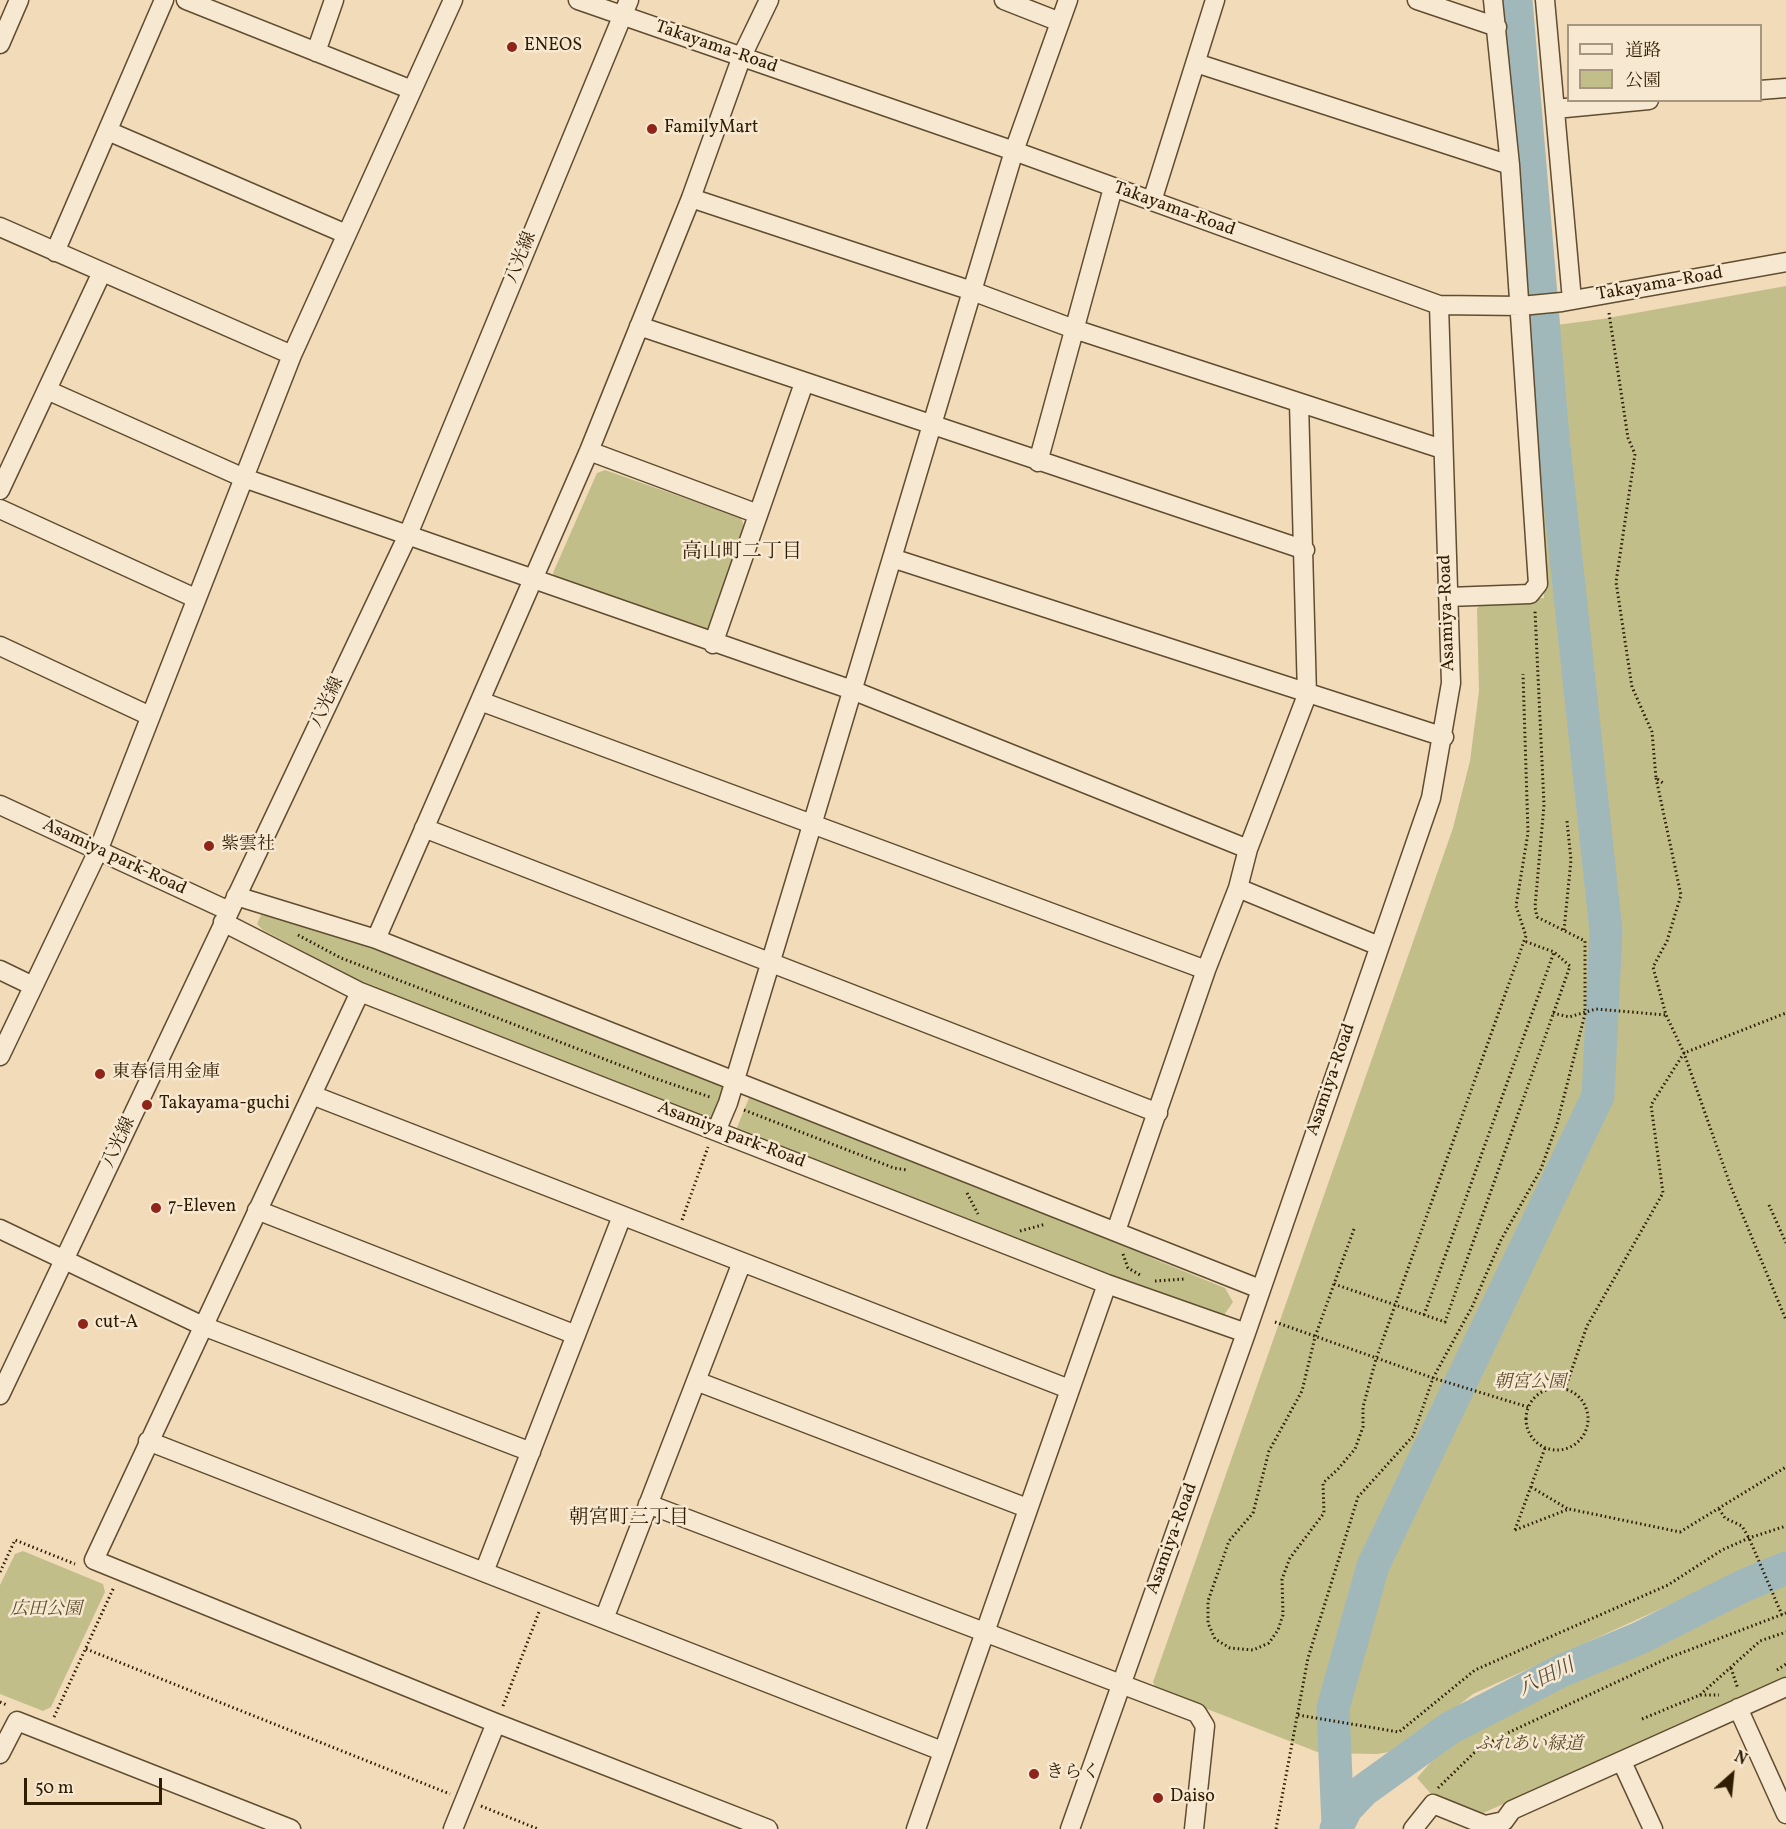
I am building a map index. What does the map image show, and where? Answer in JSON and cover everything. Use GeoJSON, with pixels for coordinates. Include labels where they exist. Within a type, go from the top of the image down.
{"type":"FeatureCollection","features":[{"type":"Feature","properties":{"kind":"street"},"geometry":{"type":"LineString","coordinates":[[0,44],[19,0]]}},
{"type":"Feature","properties":{"kind":"street"},"geometry":{"type":"LineString","coordinates":[[55,252],[164,0]]}},
{"type":"Feature","properties":{"kind":"street"},"geometry":{"type":"LineString","coordinates":[[186,0],[412,90]]}},
{"type":"Feature","properties":{"kind":"street"},"geometry":{"type":"LineString","coordinates":[[316,52],[334,0]]}},
{"type":"Feature","properties":{"kind":"street"},"geometry":{"type":"LineString","coordinates":[[0,1056],[98,851],[195,598],[292,355],[453,0]]}},
{"type":"Feature","properties":{"kind":"street","name":"Takayama-Road"},"geometry":{"type":"LineString","coordinates":[[578,0],[625,8],[742,56],[1014,151],[1439,305],[1533,305],[1786,262]]}},
{"type":"Feature","properties":{"kind":"street"},"geometry":{"type":"LineString","coordinates":[[376,939],[589,451],[691,198],[742,56],[770,0]]}},
{"type":"Feature","properties":{"kind":"street"},"geometry":{"type":"LineString","coordinates":[[1004,0],[1060,22]]}},
{"type":"Feature","properties":{"kind":"street"},"geometry":{"type":"LineString","coordinates":[[716,1129],[734,1080],[812,825],[1014,151],[1068,0]]}},
{"type":"Feature","properties":{"kind":"street"},"geometry":{"type":"LineString","coordinates":[[1152,201],[1215,0]]}},
{"type":"Feature","properties":{"kind":"street"},"geometry":{"type":"LineString","coordinates":[[1417,0],[1497,27]]}},
{"type":"Feature","properties":{"kind":"street"},"geometry":{"type":"LineString","coordinates":[[1448,597],[1530,594],[1538,584],[1533,305],[1510,165],[1493,0]]}},
{"type":"Feature","properties":{"kind":"street"},"geometry":{"type":"LineString","coordinates":[[1545,0],[1572,300]]}},
{"type":"Feature","properties":{"kind":"street","name":"八光線"},"geometry":{"type":"LineString","coordinates":[[0,1395],[407,537],[625,8]]}},
{"type":"Feature","properties":{"kind":"street"},"geometry":{"type":"LineString","coordinates":[[1196,63],[1510,165]]}},
{"type":"Feature","properties":{"kind":"street"},"geometry":{"type":"LineString","coordinates":[[1762,90],[1786,88]]}},
{"type":"Feature","properties":{"kind":"street"},"geometry":{"type":"LineString","coordinates":[[1555,109],[1628,102]]}},
{"type":"Feature","properties":{"kind":"street"},"geometry":{"type":"LineString","coordinates":[[108,131],[346,234]]}},
{"type":"Feature","properties":{"kind":"street"},"geometry":{"type":"LineString","coordinates":[[1038,462],[1113,188]]}},
{"type":"Feature","properties":{"kind":"street"},"geometry":{"type":"LineString","coordinates":[[691,198],[972,291],[1074,329],[1442,449]]}},
{"type":"Feature","properties":{"kind":"street"},"geometry":{"type":"LineString","coordinates":[[0,227],[292,355]]}},
{"type":"Feature","properties":{"kind":"street"},"geometry":{"type":"LineString","coordinates":[[0,490],[102,272]]}},
{"type":"Feature","properties":{"kind":"street","name":"Asamiya-Road"},"geometry":{"type":"LineString","coordinates":[[1070,1829],[1246,1333],[1431,798],[1444,737],[1451,682],[1439,305]]}},
{"type":"Feature","properties":{"kind":"street"},"geometry":{"type":"LineString","coordinates":[[639,326],[1305,550]]}},
{"type":"Feature","properties":{"kind":"street"},"geometry":{"type":"LineString","coordinates":[[713,644],[804,383]]}},
{"type":"Feature","properties":{"kind":"street"},"geometry":{"type":"LineString","coordinates":[[47,390],[244,478],[713,644],[852,690],[1248,849]]}},
{"type":"Feature","properties":{"kind":"street"},"geometry":{"type":"LineString","coordinates":[[1116,1231],[1206,970],[1238,888],[1248,849],[1307,695],[1305,550],[1299,403]]}},
{"type":"Feature","properties":{"kind":"street"},"geometry":{"type":"LineString","coordinates":[[589,451],[758,514]]}},
{"type":"Feature","properties":{"kind":"street"},"geometry":{"type":"LineString","coordinates":[[0,509],[195,598]]}},
{"type":"Feature","properties":{"kind":"street"},"geometry":{"type":"LineString","coordinates":[[892,558],[1307,695],[1444,737]]}},
{"type":"Feature","properties":{"kind":"street"},"geometry":{"type":"LineString","coordinates":[[0,646],[150,716]]}},
{"type":"Feature","properties":{"kind":"street"},"geometry":{"type":"LineString","coordinates":[[480,701],[1206,970]]}},
{"type":"Feature","properties":{"kind":"street","name":"Asamiya park-Road"},"geometry":{"type":"LineString","coordinates":[[0,805],[229,910],[360,992],[716,1129],[1107,1284],[1246,1333]]}},
{"type":"Feature","properties":{"kind":"street"},"geometry":{"type":"LineString","coordinates":[[424,828],[770,960],[1158,1113]]}},
{"type":"Feature","properties":{"kind":"street"},"geometry":{"type":"LineString","coordinates":[[1238,888],[1379,946]]}},
{"type":"Feature","properties":{"kind":"street","name":"Asamiya park-Road"},"geometry":{"type":"LineString","coordinates":[[229,910],[376,939],[1260,1289]]}},
{"type":"Feature","properties":{"kind":"street"},"geometry":{"type":"LineString","coordinates":[[0,970],[33,986]]}},
{"type":"Feature","properties":{"kind":"street"},"geometry":{"type":"LineString","coordinates":[[360,992],[94,1560],[496,1723],[768,1829]]}},
{"type":"Feature","properties":{"kind":"street"},"geometry":{"type":"LineString","coordinates":[[312,1095],[1069,1389]]}},
{"type":"Feature","properties":{"kind":"street"},"geometry":{"type":"LineString","coordinates":[[257,1209],[576,1335]]}},
{"type":"Feature","properties":{"kind":"street"},"geometry":{"type":"LineString","coordinates":[[483,1572],[622,1216]]}},
{"type":"Feature","properties":{"kind":"street"},"geometry":{"type":"LineString","coordinates":[[0,1229],[203,1326],[531,1452]]}},
{"type":"Feature","properties":{"kind":"street"},"geometry":{"type":"LineString","coordinates":[[604,1619],[742,1262]]}},
{"type":"Feature","properties":{"kind":"street"},"geometry":{"type":"LineString","coordinates":[[916,1829],[983,1632],[1107,1284]]}},
{"type":"Feature","properties":{"kind":"street"},"geometry":{"type":"LineString","coordinates":[[696,1381],[1027,1508]]}},
{"type":"Feature","properties":{"kind":"street"},"geometry":{"type":"LineString","coordinates":[[148,1441],[942,1751]]}},
{"type":"Feature","properties":{"kind":"street"},"geometry":{"type":"LineString","coordinates":[[648,1504],[1197,1713],[1205,1726],[1194,1829]]}},
{"type":"Feature","properties":{"kind":"street"},"geometry":{"type":"LineString","coordinates":[[1413,1829],[1432,1804],[1485,1825],[1503,1825],[1512,1810],[1622,1762],[1736,1697],[1786,1687]]}},
{"type":"Feature","properties":{"kind":"street"},"geometry":{"type":"LineString","coordinates":[[1736,1697],[1786,1814]]}},
{"type":"Feature","properties":{"kind":"street"},"geometry":{"type":"LineString","coordinates":[[0,1754],[17,1721],[291,1829]]}},
{"type":"Feature","properties":{"kind":"street"},"geometry":{"type":"LineString","coordinates":[[453,1829],[496,1723]]}},
{"type":"Feature","properties":{"kind":"street"},"geometry":{"type":"LineString","coordinates":[[1622,1762],[1653,1829]]}},
{"type":"Feature","properties":{"kind":"path"},"geometry":{"type":"LineString","coordinates":[[1609,313],[1628,438],[1635,454],[1616,582],[1632,687],[1652,732],[1656,778],[1681,895],[1667,941],[1653,966],[1666,1015],[1684,1053],[1731,1187],[1786,1320]]}},
{"type":"Feature","properties":{"kind":"path"},"geometry":{"type":"LineString","coordinates":[[1276,1829],[1308,1658],[1358,1497],[1413,1436],[1433,1378],[1472,1307],[1501,1240],[1540,1169],[1557,1124],[1585,1014],[1585,941],[1537,916],[1535,908],[1544,805],[1535,604]]}},
{"type":"Feature","properties":{"kind":"path"},"geometry":{"type":"LineString","coordinates":[[1354,1229],[1315,1337],[1302,1391],[1269,1451],[1253,1513],[1230,1541],[1208,1601],[1208,1623],[1215,1639],[1230,1648],[1253,1650],[1269,1643],[1278,1630],[1283,1615],[1282,1580],[1290,1558],[1324,1513],[1323,1483],[1338,1470],[1355,1449],[1363,1427],[1363,1407],[1376,1359],[1526,936],[1516,906],[1528,833],[1523,674]]}},
{"type":"Feature","properties":{"kind":"path"},"geometry":{"type":"LineString","coordinates":[[1656,778],[1663,783]]}},
{"type":"Feature","properties":{"kind":"path"},"geometry":{"type":"LineString","coordinates":[[1564,930],[1571,860],[1567,821]]}},
{"type":"Feature","properties":{"kind":"path"},"geometry":{"type":"LineString","coordinates":[[1334,1284],[1445,1322],[1570,966],[1554,952],[1524,941]]}},
{"type":"Feature","properties":{"kind":"path"},"geometry":{"type":"LineString","coordinates":[[1424,1315],[1554,952]]}},
{"type":"Feature","properties":{"kind":"path"},"geometry":{"type":"LineString","coordinates":[[1553,1013],[1569,1017],[1596,1009],[1666,1015]]}},
{"type":"Feature","properties":{"kind":"path"},"geometry":{"type":"LineString","coordinates":[[1565,1389],[1587,1326],[1663,1193],[1651,1105],[1684,1053],[1786,1013]]}},
{"type":"Feature","properties":{"kind":"path"},"geometry":{"type":"LineString","coordinates":[[677,1236],[716,1129]]}},
{"type":"Feature","properties":{"kind":"path"},"geometry":{"type":"LineString","coordinates":[[1769,1205],[1786,1243]]}},
{"type":"Feature","properties":{"kind":"path"},"geometry":{"type":"LineString","coordinates":[[1275,1322],[1376,1359],[1528,1407]]}},
{"type":"Feature","properties":{"kind":"path"},"geometry":{"type":"LineString","coordinates":[[1548,1389],[1565,1389],[1573,1392],[1585,1405],[1588,1413],[1587,1430],[1583,1437],[1570,1448],[1562,1450],[1545,1448],[1538,1444],[1528,1431],[1526,1415],[1528,1407],[1533,1399],[1548,1389]]}},
{"type":"Feature","properties":{"kind":"path"},"geometry":{"type":"LineString","coordinates":[[1545,1448],[1515,1530],[1569,1509]]}},
{"type":"Feature","properties":{"kind":"path"},"geometry":{"type":"LineString","coordinates":[[1531,1487],[1569,1509],[1680,1532],[1786,1467]]}},
{"type":"Feature","properties":{"kind":"path"},"geometry":{"type":"LineString","coordinates":[[1432,1794],[1474,1753],[1498,1737],[1668,1658],[1784,1614],[1742,1526],[1725,1518],[1719,1508]]}},
{"type":"Feature","properties":{"kind":"path"},"geometry":{"type":"LineString","coordinates":[[1298,1715],[1399,1732],[1475,1670],[1668,1585],[1722,1550],[1786,1526]]}},
{"type":"Feature","properties":{"kind":"path"},"geometry":{"type":"LineString","coordinates":[[0,1572],[15,1540],[75,1564]]}},
{"type":"Feature","properties":{"kind":"path"},"geometry":{"type":"LineString","coordinates":[[53,1719],[115,1586]]}},
{"type":"Feature","properties":{"kind":"path"},"geometry":{"type":"LineString","coordinates":[[496,1723],[546,1596]]}},
{"type":"Feature","properties":{"kind":"path"},"geometry":{"type":"LineString","coordinates":[[1642,1719],[1700,1695],[1760,1641],[1786,1632]]}},
{"type":"Feature","properties":{"kind":"path"},"geometry":{"type":"LineString","coordinates":[[86,1649],[538,1829]]}},
{"type":"Feature","properties":{"kind":"path"},"geometry":{"type":"LineString","coordinates":[[1776,1670],[1786,1664]]}},
{"type":"Feature","properties":{"kind":"path"},"geometry":{"type":"LineString","coordinates":[[1731,1668],[1736,1697]]}},
{"type":"Feature","properties":{"kind":"path"},"geometry":{"type":"LineString","coordinates":[[1736,1697],[1748,1686]]}},
{"type":"Feature","properties":{"kind":"path"},"geometry":{"type":"LineString","coordinates":[[1700,1695],[1723,1695]]}},
{"type":"Feature","properties":{"kind":"path"},"geometry":{"type":"LineString","coordinates":[[0,1702],[7,1705]]}},
{"type":"Feature","properties":{"kind":"green space","name":"朝宮公園"},"geometry":{"type":"Polygon","coordinates":[[[1786,286],[1786,1552],[1473,1694],[1401,1750],[1377,1754],[1320,1753],[1156,1689],[1153,1682],[1453,828],[1470,761],[1479,691],[1477,609],[1481,603],[1544,598],[1529,334],[1534,328],[1602,319],[1786,286]]]}},
{"type":"Feature","properties":{"kind":"green space"},"geometry":{"type":"Polygon","coordinates":[[[605,470],[741,518],[744,526],[708,628],[701,631],[557,580],[553,573],[597,473],[605,470]]]}},
{"type":"Feature","properties":{"kind":"green space"},"geometry":{"type":"Polygon","coordinates":[[[261,915],[279,917],[374,948],[718,1082],[726,1088],[715,1121],[385,995],[263,930],[257,924],[261,915]]]}},
{"type":"Feature","properties":{"kind":"green space"},"geometry":{"type":"Polygon","coordinates":[[[749,1098],[1102,1231],[1154,1259],[1225,1288],[1233,1302],[1224,1315],[1215,1317],[736,1130],[749,1098]]]}},
{"type":"Feature","properties":{"kind":"green space","name":"広田公園"},"geometry":{"type":"Polygon","coordinates":[[[23,1551],[103,1584],[105,1592],[51,1707],[43,1711],[0,1694],[0,1585],[15,1554],[23,1551]]]}},
{"type":"Feature","properties":{"kind":"green space","name":"ふれあい緑道"},"geometry":{"type":"Polygon","coordinates":[[[1786,1584],[1786,1677],[1481,1814],[1431,1794],[1417,1778],[1437,1755],[1472,1728],[1511,1707],[1786,1584]]]}},
{"type":"Feature","properties":{"kind":"waterway"},"geometry":{"type":"LineString","coordinates":[[1338,1825],[1333,1708],[1373,1566],[1598,1096],[1606,931],[1553,437],[1516,0]]}},
{"type":"Feature","properties":{"kind":"waterway","name":"八田川"},"geometry":{"type":"LineString","coordinates":[[1336,1829],[1346,1809],[1364,1790],[1450,1728],[1561,1671],[1640,1638],[1743,1586],[1786,1568]]}},
{"type":"Feature","properties":{"kind":"place","name":"ENEOS"},"geometry":{"type":"Point","coordinates":[512,47]}},
{"type":"Feature","properties":{"kind":"place","name":"FamilyMart"},"geometry":{"type":"Point","coordinates":[652,129]}},
{"type":"Feature","properties":{"kind":"place","name":"紫雲社"},"geometry":{"type":"Point","coordinates":[209,846]}},
{"type":"Feature","properties":{"kind":"place","name":"東春信用金庫"},"geometry":{"type":"Point","coordinates":[100,1074]}},
{"type":"Feature","properties":{"kind":"place","name":"Takayama-guchi"},"geometry":{"type":"Point","coordinates":[147,1105]}},
{"type":"Feature","properties":{"kind":"place","name":"7-Eleven"},"geometry":{"type":"Point","coordinates":[156,1208]}},
{"type":"Feature","properties":{"kind":"place","name":"cut-A"},"geometry":{"type":"Point","coordinates":[83,1324]}},
{"type":"Feature","properties":{"kind":"place","name":"きらく"},"geometry":{"type":"Point","coordinates":[1034,1774]}},
{"type":"Feature","properties":{"kind":"place","name":"Daiso"},"geometry":{"type":"Point","coordinates":[1158,1798]}},
{"type":"Feature","properties":{"kind":"district","name":"高山町二丁目"},"geometry":{"type":"Point","coordinates":[742,553]}},
{"type":"Feature","properties":{"kind":"district","name":"朝宮町三丁目"},"geometry":{"type":"Point","coordinates":[629,1519]}}]}
